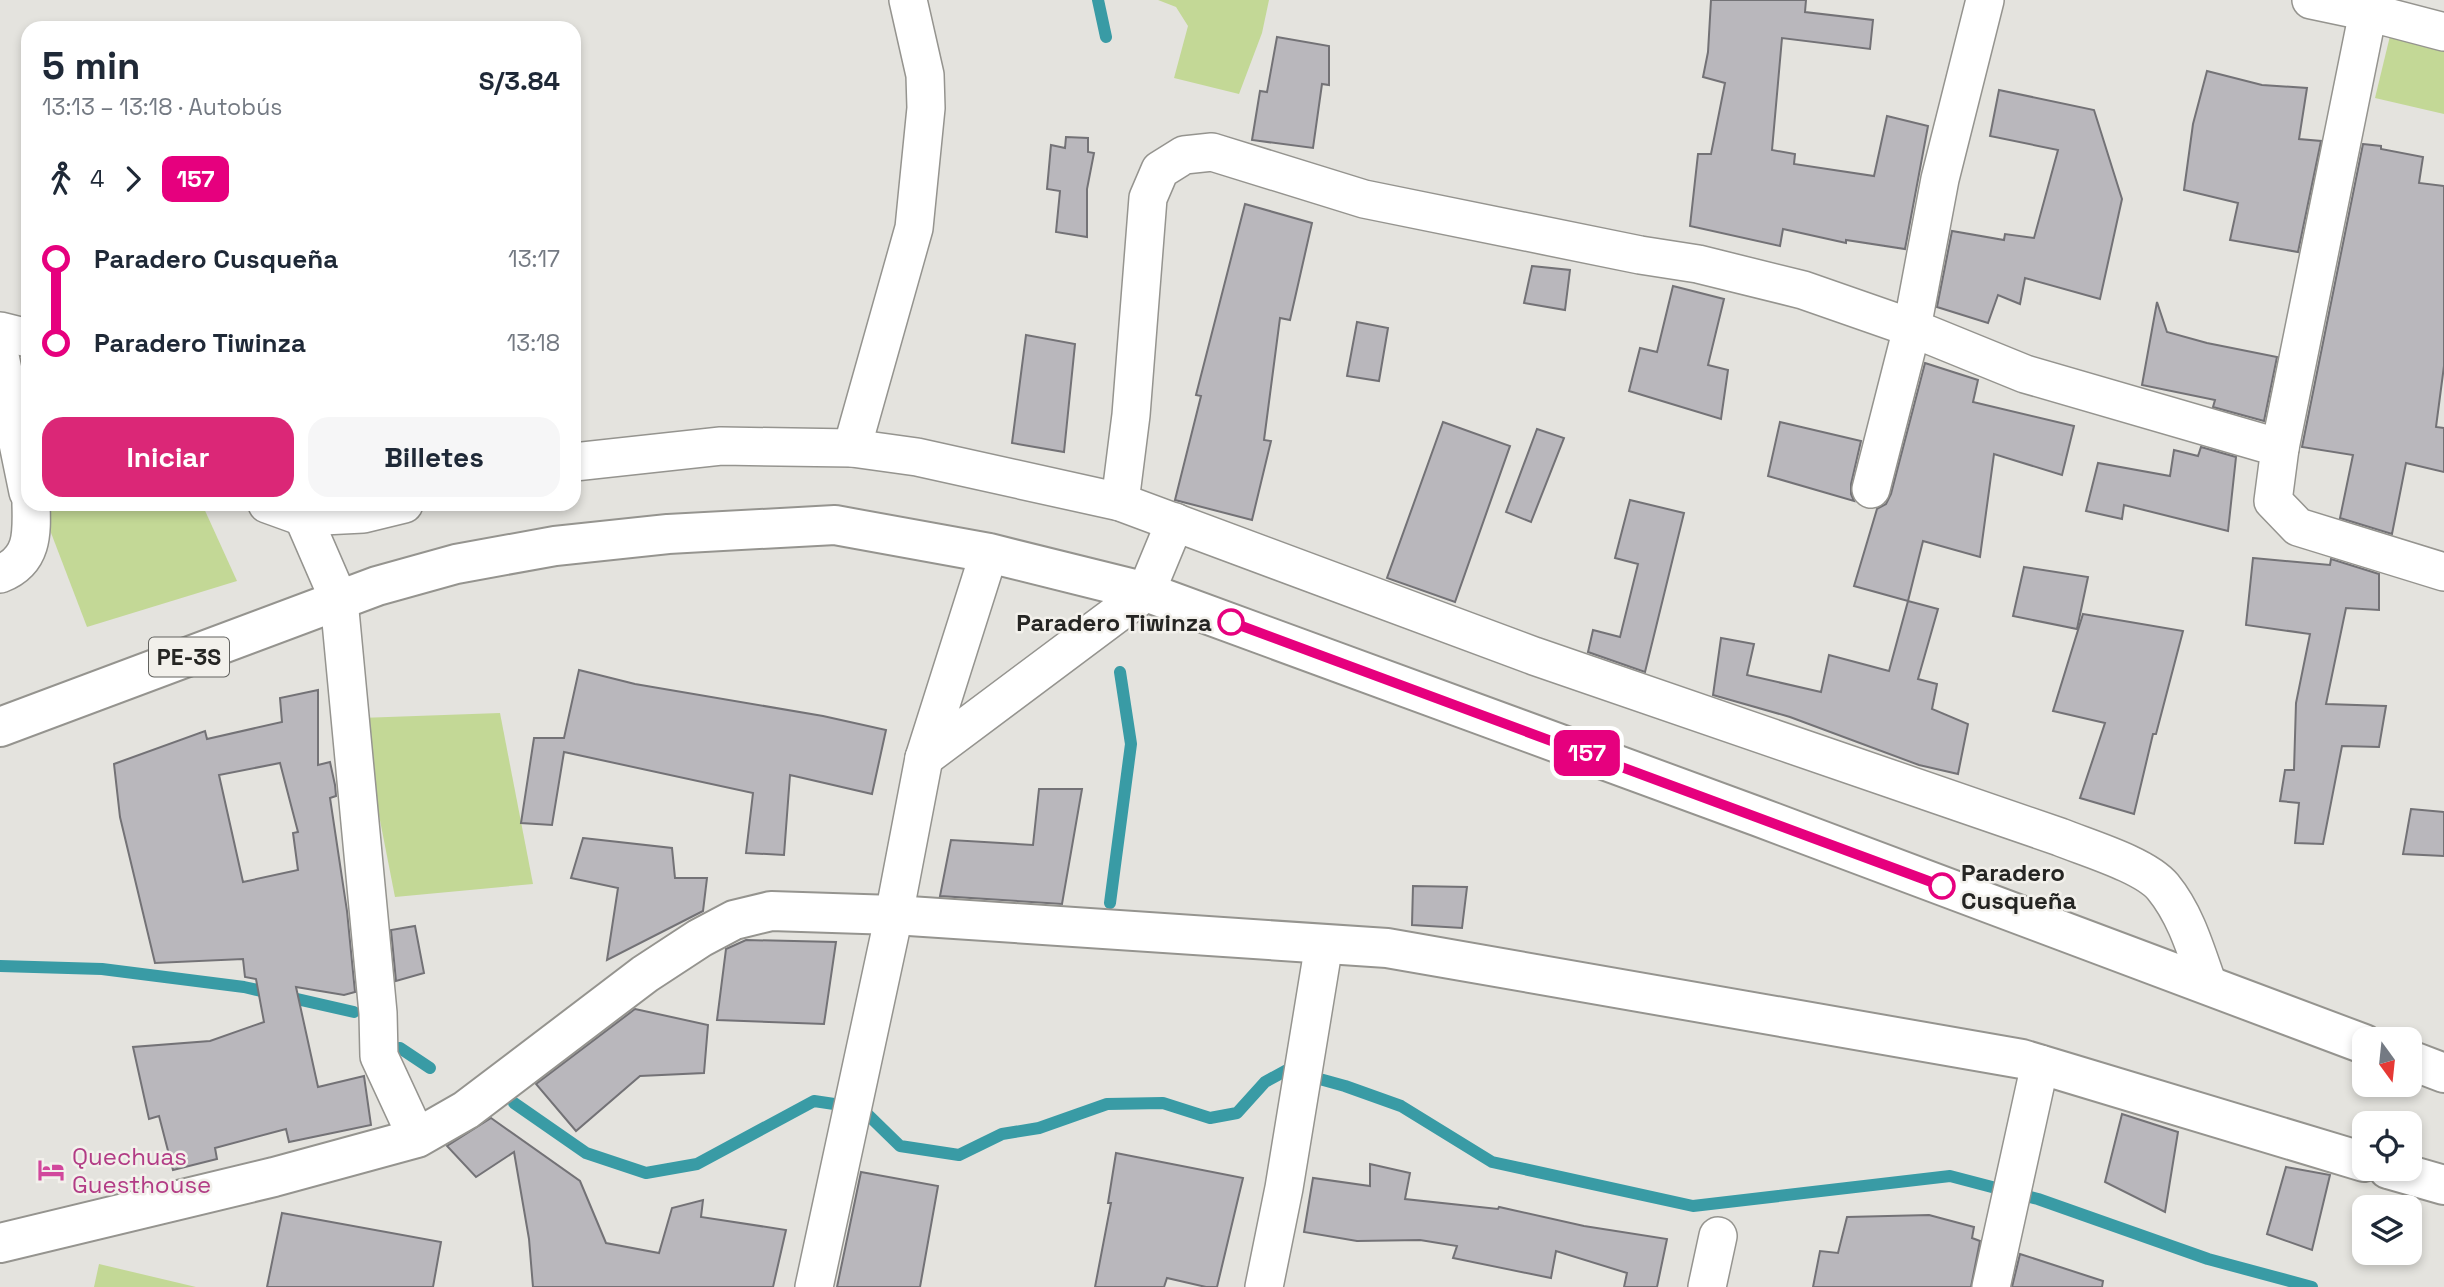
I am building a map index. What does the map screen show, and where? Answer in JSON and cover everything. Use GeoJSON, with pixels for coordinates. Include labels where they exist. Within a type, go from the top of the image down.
{"type":"FeatureCollection","features":[{"type":"Feature","properties":{"kind":"main road","name":"PE-3S"},"geometry":{"type":"LineString","coordinates":[[0,727],[377,586],[456,564],[555,546],[723,529],[835,525],[989,553],[1146,592],[1720,802],[2352,1039]]}},
{"type":"Feature","properties":{"kind":"main road"},"geometry":{"type":"LineString","coordinates":[[0,1244],[274,1177],[417,1138],[466,1110],[645,974],[700,938],[734,920],[771,911],[894,915],[1387,948],[2040,1064],[2352,1158]]}},
{"type":"Feature","properties":{"kind":"main road"},"geometry":{"type":"LineString","coordinates":[[2422,1065],[2444,1073]]}},
{"type":"Feature","properties":{"kind":"main road"},"geometry":{"type":"LineString","coordinates":[[2422,1179],[2444,1185]]}},
{"type":"Feature","properties":{"kind":"street"},"geometry":{"type":"LineString","coordinates":[[852,448],[914,228],[926,108],[925,75],[908,0]]}},
{"type":"Feature","properties":{"kind":"street"},"geometry":{"type":"LineString","coordinates":[[1871,489],[1912,328],[1940,178],[1985,0]]}},
{"type":"Feature","properties":{"kind":"street"},"geometry":{"type":"LineString","coordinates":[[2311,0],[2444,32]]}},
{"type":"Feature","properties":{"kind":"street"},"geometry":{"type":"LineString","coordinates":[[2368,12],[2280,448],[2273,501],[2298,527],[2444,572]]}},
{"type":"Feature","properties":{"kind":"street"},"geometry":{"type":"LineString","coordinates":[[1120,502],[1131,415],[1148,198],[1160,170],[1184,155],[1212,152],[1364,199],[1640,255],[1698,264],[1802,290],[1912,328],[2025,374],[2280,448]]}},
{"type":"Feature","properties":{"kind":"street"},"geometry":{"type":"LineString","coordinates":[[0,331],[21,336]]}},
{"type":"Feature","properties":{"kind":"street"},"geometry":{"type":"LineString","coordinates":[[0,356],[21,458]]}},
{"type":"Feature","properties":{"kind":"street"},"geometry":{"type":"LineString","coordinates":[[581,461],[722,446],[852,448],[917,457],[1120,502],[1534,656],[2060,837],[2142,871],[2162,886],[2186,923],[2208,985]]}},
{"type":"Feature","properties":{"kind":"street"},"geometry":{"type":"LineString","coordinates":[[0,574],[11,569],[25,556],[31,537],[31,511]]}},
{"type":"Feature","properties":{"kind":"street"},"geometry":{"type":"LineString","coordinates":[[286,511],[303,517],[375,511]]}},
{"type":"Feature","properties":{"kind":"street"},"geometry":{"type":"LineString","coordinates":[[303,517],[339,600],[377,999],[379,1056],[417,1138]]}},
{"type":"Feature","properties":{"kind":"street"},"geometry":{"type":"LineString","coordinates":[[925,758],[1146,592],[1175,523]]}},
{"type":"Feature","properties":{"kind":"street"},"geometry":{"type":"LineString","coordinates":[[814,1287],[925,758],[989,553]]}},
{"type":"Feature","properties":{"kind":"street"},"geometry":{"type":"LineString","coordinates":[[1264,1287],[1324,944]]}},
{"type":"Feature","properties":{"kind":"street"},"geometry":{"type":"LineString","coordinates":[[1991,1287],[2040,1064]]}},
{"type":"Feature","properties":{"kind":"street"},"geometry":{"type":"LineString","coordinates":[[1707,1287],[1718,1236]]}},
{"type":"Feature","properties":{"kind":"green space"},"geometry":{"type":"Polygon","coordinates":[[[1158,0],[1269,0],[1262,33],[1239,94],[1174,78],[1188,26],[1176,7],[1158,0]]]}},
{"type":"Feature","properties":{"kind":"green space"},"geometry":{"type":"Polygon","coordinates":[[[2390,36],[2444,48],[2444,114],[2375,98],[2390,36]]]}},
{"type":"Feature","properties":{"kind":"green space"},"geometry":{"type":"Polygon","coordinates":[[[43,511],[205,511],[237,581],[87,627],[43,511]]]}},
{"type":"Feature","properties":{"kind":"green space"},"geometry":{"type":"Polygon","coordinates":[[[500,713],[533,884],[395,897],[360,718],[500,713]]]}},
{"type":"Feature","properties":{"kind":"green space"},"geometry":{"type":"Polygon","coordinates":[[[99,1264],[196,1287],[94,1287],[99,1264]]]}},
{"type":"Feature","properties":{"kind":"building"},"geometry":{"type":"Polygon","coordinates":[[[1711,0],[1806,0],[1805,12],[1873,20],[1870,49],[1782,38],[1772,150],[1795,154],[1794,164],[1874,176],[1887,116],[1928,126],[1905,249],[1846,240],[1846,243],[1783,229],[1780,246],[1690,226],[1698,154],[1711,154],[1725,83],[1703,77],[1708,52],[1711,0]]]}},
{"type":"Feature","properties":{"kind":"building"},"geometry":{"type":"Polygon","coordinates":[[[1277,37],[1329,46],[1329,85],[1322,84],[1313,148],[1252,140],[1260,91],[1267,92],[1277,37]]]}},
{"type":"Feature","properties":{"kind":"building"},"geometry":{"type":"Polygon","coordinates":[[[2207,71],[2262,85],[2307,88],[2299,139],[2321,141],[2298,252],[2230,240],[2238,203],[2184,190],[2193,124],[2207,71]]]}},
{"type":"Feature","properties":{"kind":"building"},"geometry":{"type":"Polygon","coordinates":[[[1999,90],[2094,110],[2122,199],[2100,299],[2025,278],[2020,304],[1998,295],[1988,323],[1937,307],[1952,231],[2004,240],[2005,234],[2034,238],[2058,150],[1990,136],[1999,90]]]}},
{"type":"Feature","properties":{"kind":"building"},"geometry":{"type":"Polygon","coordinates":[[[1066,137],[1088,138],[1088,152],[1094,153],[1087,189],[1087,237],[1056,232],[1060,191],[1047,189],[1051,145],[1065,148],[1066,137]]]}},
{"type":"Feature","properties":{"kind":"building"},"geometry":{"type":"Polygon","coordinates":[[[2363,144],[2423,157],[2419,183],[2444,186],[2444,366],[2436,427],[2444,428],[2444,472],[2406,463],[2392,534],[2340,518],[2353,455],[2302,447],[2363,144]]]}},
{"type":"Feature","properties":{"kind":"building"},"geometry":{"type":"Polygon","coordinates":[[[1245,204],[1312,223],[1290,320],[1280,318],[1264,440],[1271,441],[1252,520],[1175,500],[1201,396],[1196,395],[1245,204]]]}},
{"type":"Feature","properties":{"kind":"building"},"geometry":{"type":"Polygon","coordinates":[[[1532,266],[1570,270],[1565,310],[1524,303],[1532,266]]]}},
{"type":"Feature","properties":{"kind":"building"},"geometry":{"type":"Polygon","coordinates":[[[1673,286],[1724,299],[1708,365],[1728,370],[1721,419],[1629,391],[1640,348],[1657,352],[1673,286]]]}},
{"type":"Feature","properties":{"kind":"building"},"geometry":{"type":"Polygon","coordinates":[[[2157,302],[2167,332],[2277,357],[2264,421],[2213,407],[2215,400],[2142,385],[2157,302]]]}},
{"type":"Feature","properties":{"kind":"building"},"geometry":{"type":"Polygon","coordinates":[[[1357,322],[1388,328],[1379,381],[1347,376],[1357,322]]]}},
{"type":"Feature","properties":{"kind":"building"},"geometry":{"type":"Polygon","coordinates":[[[1026,335],[1075,344],[1064,452],[1012,443],[1026,335]]]}},
{"type":"Feature","properties":{"kind":"building"},"geometry":{"type":"Polygon","coordinates":[[[1925,363],[1978,380],[1973,402],[2074,426],[2062,475],[1994,454],[1980,557],[1923,541],[1908,601],[1854,586],[1877,509],[1886,504],[1891,494],[1925,363]]]}},
{"type":"Feature","properties":{"kind":"building"},"geometry":{"type":"Polygon","coordinates":[[[1443,422],[1510,446],[1455,602],[1387,578],[1443,422]]]}},
{"type":"Feature","properties":{"kind":"building"},"geometry":{"type":"Polygon","coordinates":[[[1780,422],[1861,441],[1851,484],[1854,501],[1768,476],[1780,422]]]}},
{"type":"Feature","properties":{"kind":"building"},"geometry":{"type":"Polygon","coordinates":[[[1537,429],[1564,438],[1531,522],[1506,512],[1537,429]]]}},
{"type":"Feature","properties":{"kind":"building"},"geometry":{"type":"Polygon","coordinates":[[[2201,447],[2236,457],[2228,531],[2124,505],[2122,519],[2086,511],[2098,463],[2170,476],[2174,450],[2198,456],[2201,447]]]}},
{"type":"Feature","properties":{"kind":"building"},"geometry":{"type":"Polygon","coordinates":[[[1630,500],[1684,513],[1645,672],[1588,652],[1593,630],[1620,637],[1638,564],[1615,558],[1630,500]]]}},
{"type":"Feature","properties":{"kind":"building"},"geometry":{"type":"Polygon","coordinates":[[[2253,558],[2330,565],[2331,559],[2379,574],[2379,610],[2346,608],[2326,704],[2386,706],[2379,747],[2342,746],[2323,844],[2295,843],[2299,803],[2280,801],[2285,770],[2294,770],[2296,703],[2310,634],[2246,625],[2253,558]]]}},
{"type":"Feature","properties":{"kind":"building"},"geometry":{"type":"Polygon","coordinates":[[[2024,567],[2088,577],[2077,629],[2013,616],[2024,567]]]}},
{"type":"Feature","properties":{"kind":"building"},"geometry":{"type":"Polygon","coordinates":[[[1908,601],[1938,609],[1918,679],[1937,684],[1932,709],[1968,724],[1958,774],[1919,765],[1790,717],[1713,695],[1721,638],[1754,644],[1747,675],[1821,692],[1829,655],[1889,671],[1908,601]]]}},
{"type":"Feature","properties":{"kind":"building"},"geometry":{"type":"Polygon","coordinates":[[[2083,614],[2183,631],[2156,734],[2153,734],[2134,814],[2080,798],[2105,723],[2053,711],[2083,614]]]}},
{"type":"Feature","properties":{"kind":"building"},"geometry":{"type":"Polygon","coordinates":[[[579,670],[635,684],[823,716],[886,730],[872,794],[790,775],[784,855],[746,853],[753,793],[564,752],[552,825],[521,823],[534,738],[564,738],[579,670]]]}},
{"type":"Feature","properties":{"kind":"building"},"geometry":{"type":"Polygon","coordinates":[[[318,690],[318,765],[330,762],[335,785],[336,796],[330,798],[347,911],[355,992],[344,995],[296,987],[318,1087],[364,1076],[371,1125],[289,1142],[286,1129],[215,1148],[217,1159],[173,1170],[159,1116],[149,1119],[133,1047],[210,1041],[264,1022],[256,979],[245,977],[243,959],[155,963],[120,817],[114,764],[205,731],[207,739],[282,722],[280,698],[318,690]],[[280,763],[219,775],[243,882],[298,870],[293,833],[298,832],[280,763]]]}},
{"type":"Feature","properties":{"kind":"building"},"geometry":{"type":"Polygon","coordinates":[[[1039,789],[1082,789],[1062,904],[940,896],[951,840],[1033,845],[1039,789]]]}},
{"type":"Feature","properties":{"kind":"building"},"geometry":{"type":"Polygon","coordinates":[[[2411,809],[2444,812],[2444,856],[2403,854],[2411,809]]]}},
{"type":"Feature","properties":{"kind":"building"},"geometry":{"type":"Polygon","coordinates":[[[583,838],[672,848],[675,878],[707,878],[703,911],[607,960],[618,888],[571,878],[583,838]]]}},
{"type":"Feature","properties":{"kind":"building"},"geometry":{"type":"Polygon","coordinates":[[[1413,886],[1467,887],[1462,928],[1412,925],[1413,886]]]}},
{"type":"Feature","properties":{"kind":"building"},"geometry":{"type":"Polygon","coordinates":[[[415,926],[424,973],[396,981],[391,930],[415,926]]]}},
{"type":"Feature","properties":{"kind":"building"},"geometry":{"type":"Polygon","coordinates":[[[746,940],[836,942],[824,1024],[717,1020],[726,949],[746,940]]]}},
{"type":"Feature","properties":{"kind":"building"},"geometry":{"type":"Polygon","coordinates":[[[635,1009],[708,1025],[704,1073],[640,1076],[576,1131],[536,1084],[635,1009]]]}},
{"type":"Feature","properties":{"kind":"building"},"geometry":{"type":"Polygon","coordinates":[[[2122,1114],[2178,1132],[2165,1212],[2105,1182],[2122,1114]]]}},
{"type":"Feature","properties":{"kind":"building"},"geometry":{"type":"Polygon","coordinates":[[[491,1118],[580,1181],[606,1243],[659,1253],[672,1208],[703,1200],[701,1217],[786,1230],[773,1287],[533,1287],[529,1239],[514,1152],[476,1177],[447,1146],[491,1118]]]}},
{"type":"Feature","properties":{"kind":"building"},"geometry":{"type":"Polygon","coordinates":[[[1116,1153],[1243,1178],[1217,1287],[1167,1278],[1164,1287],[1095,1287],[1111,1203],[1108,1203],[1116,1153]]]}},
{"type":"Feature","properties":{"kind":"building"},"geometry":{"type":"Polygon","coordinates":[[[1370,1164],[1410,1173],[1405,1199],[1499,1207],[1584,1226],[1667,1239],[1657,1287],[1624,1287],[1627,1273],[1556,1251],[1551,1278],[1453,1258],[1457,1246],[1420,1240],[1357,1241],[1304,1232],[1313,1178],[1370,1186],[1370,1164]]]}},
{"type":"Feature","properties":{"kind":"building"},"geometry":{"type":"Polygon","coordinates":[[[2286,1167],[2330,1175],[2312,1250],[2267,1234],[2286,1167]]]}},
{"type":"Feature","properties":{"kind":"building"},"geometry":{"type":"Polygon","coordinates":[[[861,1172],[938,1186],[920,1287],[837,1287],[861,1172]]]}},
{"type":"Feature","properties":{"kind":"building"},"geometry":{"type":"Polygon","coordinates":[[[282,1213],[441,1242],[433,1287],[267,1287],[282,1213]]]}},
{"type":"Feature","properties":{"kind":"building"},"geometry":{"type":"Polygon","coordinates":[[[1929,1215],[1974,1227],[1972,1238],[1980,1241],[1971,1287],[1813,1287],[1820,1251],[1838,1253],[1847,1217],[1929,1215]]]}},
{"type":"Feature","properties":{"kind":"building"},"geometry":{"type":"Polygon","coordinates":[[[2020,1254],[2103,1281],[2102,1287],[2012,1287],[2020,1254]]]}},
{"type":"Feature","properties":{"kind":"waterway"},"geometry":{"type":"LineString","coordinates":[[1098,0],[1106,37]]}},
{"type":"Feature","properties":{"kind":"waterway"},"geometry":{"type":"LineString","coordinates":[[1110,903],[1131,744],[1120,672]]}},
{"type":"Feature","properties":{"kind":"waterway"},"geometry":{"type":"LineString","coordinates":[[0,966],[102,969],[244,987],[354,1012]]}},
{"type":"Feature","properties":{"kind":"waterway"},"geometry":{"type":"LineString","coordinates":[[400,1048],[430,1068]]}},
{"type":"Feature","properties":{"kind":"waterway"},"geometry":{"type":"LineString","coordinates":[[514,1103],[586,1153],[646,1173],[697,1164],[814,1101],[861,1108],[900,1146],[959,1155],[1002,1134],[1039,1128],[1107,1104],[1163,1103],[1210,1118],[1237,1113],[1265,1082],[1287,1070],[1345,1086],[1401,1106],[1492,1162],[1693,1206],[1950,1176],[2038,1199],[2208,1259],[2312,1287]]}},
{"type":"Feature","properties":{"kind":"bus line","name":"157"},"geometry":{"type":"LineString","coordinates":[[1231,622],[1942,886]]}},
{"type":"Feature","properties":{"kind":"place","name":"Paradero Tiwinza"},"geometry":{"type":"Point","coordinates":[1231,622]}},
{"type":"Feature","properties":{"kind":"place","name":"Paradero Cusqueña"},"geometry":{"type":"Point","coordinates":[1942,886]}},
{"type":"Feature","properties":{"kind":"place","name":"Quechuas Guesthouse"},"geometry":{"type":"Point","coordinates":[51,1170]}}]}
